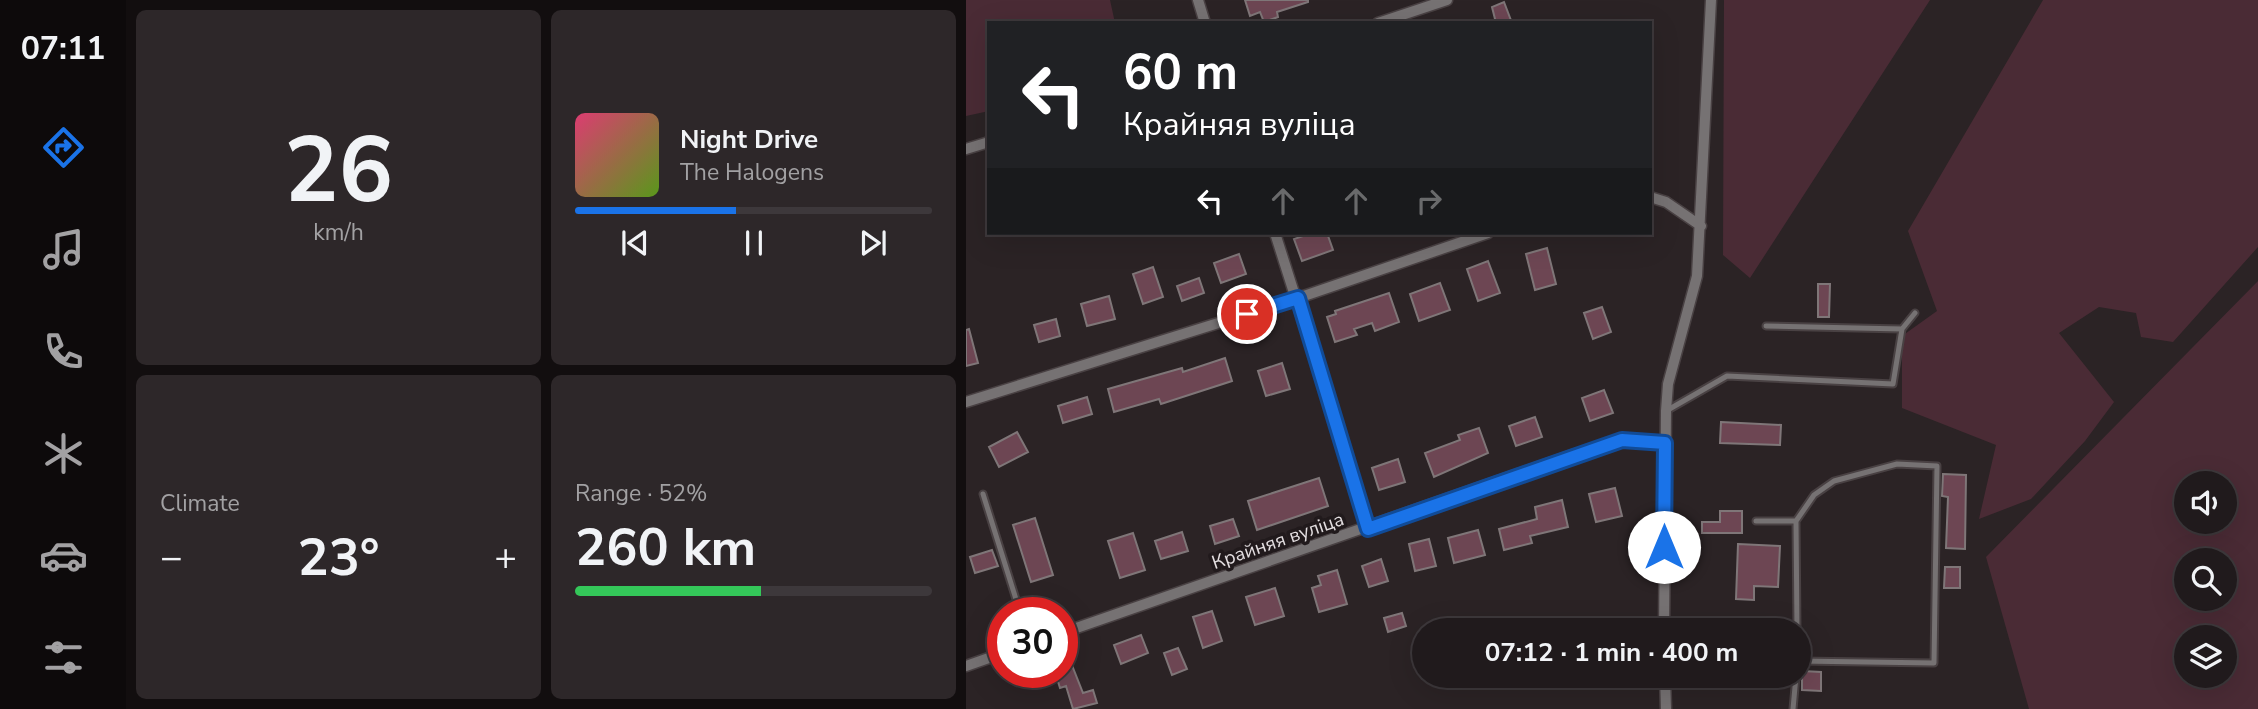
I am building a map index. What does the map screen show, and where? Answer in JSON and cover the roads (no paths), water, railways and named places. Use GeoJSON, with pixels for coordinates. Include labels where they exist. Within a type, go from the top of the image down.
{"type":"FeatureCollection","features":[{"type":"Feature","properties":{"kind":"street"},"geometry":{"type":"LineString","coordinates":[[1198,0],[1204,21]]}},
{"type":"Feature","properties":{"kind":"street"},"geometry":{"type":"LineString","coordinates":[[1384,21],[1447,0]]}},
{"type":"Feature","properties":{"kind":"street"},"geometry":{"type":"LineString","coordinates":[[1664,618],[1668,384],[1697,275],[1711,0]]}},
{"type":"Feature","properties":{"kind":"street"},"geometry":{"type":"LineString","coordinates":[[966,149],[987,143]]}},
{"type":"Feature","properties":{"kind":"street"},"geometry":{"type":"LineString","coordinates":[[1652,198],[1666,202],[1701,226]]}},
{"type":"Feature","properties":{"kind":"street"},"geometry":{"type":"LineString","coordinates":[[1276,235],[1298,298],[1368,529]]}},
{"type":"Feature","properties":{"kind":"street"},"geometry":{"type":"LineString","coordinates":[[966,402],[1298,298],[1482,235]]}},
{"type":"Feature","properties":{"kind":"street","name":"Крайняя вуліца"},"geometry":{"type":"LineString","coordinates":[[1078,628],[1622,440],[1665,443]]}},
{"type":"Feature","properties":{"kind":"street"},"geometry":{"type":"LineString","coordinates":[[966,666],[987,659]]}},
{"type":"Feature","properties":{"kind":"street"},"geometry":{"type":"LineString","coordinates":[[1665,688],[1666,709]]}},
{"type":"Feature","properties":{"kind":"lane"},"geometry":{"type":"LineString","coordinates":[[1666,411],[1727,376],[1893,384],[1902,329],[1915,313]]}},
{"type":"Feature","properties":{"kind":"lane"},"geometry":{"type":"LineString","coordinates":[[1766,326],[1902,329]]}},
{"type":"Feature","properties":{"kind":"lane"},"geometry":{"type":"LineString","coordinates":[[1797,618],[1797,521],[1814,495],[1834,481],[1897,464],[1937,466],[1934,663],[1811,660]]}},
{"type":"Feature","properties":{"kind":"lane"},"geometry":{"type":"LineString","coordinates":[[984,494],[1015,597]]}},
{"type":"Feature","properties":{"kind":"lane"},"geometry":{"type":"LineString","coordinates":[[1756,521],[1797,521]]}},
{"type":"Feature","properties":{"kind":"lane"},"geometry":{"type":"LineString","coordinates":[[1793,709],[1795,688]]}}]}
